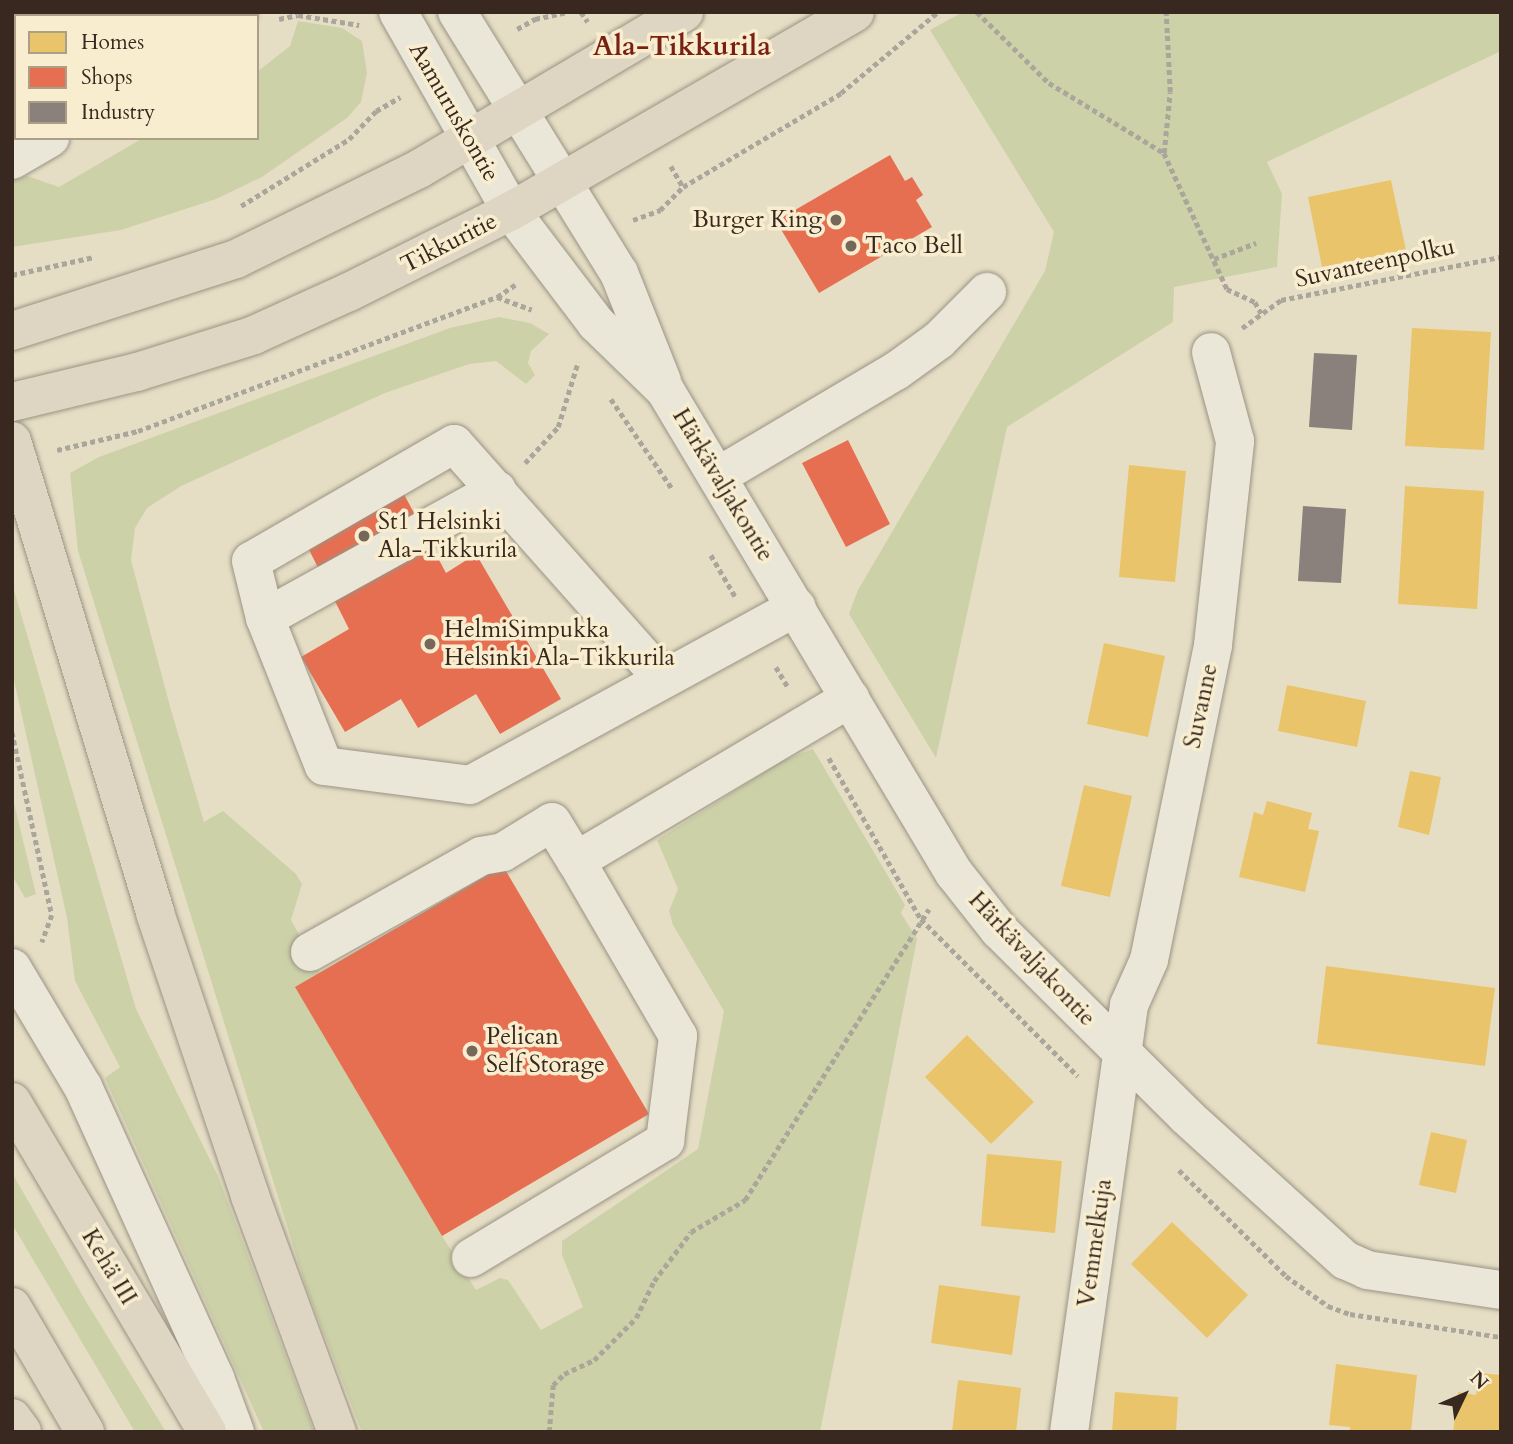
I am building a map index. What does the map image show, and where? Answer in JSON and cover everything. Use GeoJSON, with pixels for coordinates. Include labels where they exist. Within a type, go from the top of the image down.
{"type":"FeatureCollection","features":[{"type":"Feature","properties":{"kind":"main road"},"geometry":{"type":"LineString","coordinates":[[12,331],[236,259],[470,139],[684,12]]}},
{"type":"Feature","properties":{"kind":"main road","name":"Tikkuritie"},"geometry":{"type":"LineString","coordinates":[[12,402],[137,372],[254,335],[511,211],[855,12]]}},
{"type":"Feature","properties":{"kind":"main road"},"geometry":{"type":"LineString","coordinates":[[16,450],[155,912],[250,1196],[337,1432]]}},
{"type":"Feature","properties":{"kind":"main road","name":"Kehä III"},"geometry":{"type":"LineString","coordinates":[[12,1102],[207,1432]]}},
{"type":"Feature","properties":{"kind":"main road"},"geometry":{"type":"LineString","coordinates":[[12,1307],[85,1432]]}},
{"type":"Feature","properties":{"kind":"main road"},"geometry":{"type":"LineString","coordinates":[[12,1418],[22,1432]]}},
{"type":"Feature","properties":{"kind":"street"},"geometry":{"type":"LineString","coordinates":[[457,12],[565,181]]}},
{"type":"Feature","properties":{"kind":"street","name":"Aamuruskontie"},"geometry":{"type":"LineString","coordinates":[[381,19],[470,139],[511,211]]}},
{"type":"Feature","properties":{"kind":"street"},"geometry":{"type":"LineString","coordinates":[[12,160],[47,140]]}},
{"type":"Feature","properties":{"kind":"street","name":"Härkävaljakontie"},"geometry":{"type":"LineString","coordinates":[[565,181],[634,302],[665,390]]}},
{"type":"Feature","properties":{"kind":"street","name":"Härkävaljakontie"},"geometry":{"type":"LineString","coordinates":[[511,211],[596,323],[665,390],[720,475],[954,873],[999,930],[1122,1054],[1345,1260],[1367,1270],[1501,1290]]}},
{"type":"Feature","properties":{"kind":"street"},"geometry":{"type":"LineString","coordinates":[[720,475],[896,371],[939,341],[987,292]]}},
{"type":"Feature","properties":{"kind":"street","name":"Suvanne"},"geometry":{"type":"LineString","coordinates":[[1122,1054],[1129,1005],[1149,960],[1213,645],[1235,441],[1211,352]]}},
{"type":"Feature","properties":{"kind":"street"},"geometry":{"type":"LineString","coordinates":[[662,678],[454,444],[251,561],[265,618],[324,766],[470,785],[662,678],[797,607]]}},
{"type":"Feature","properties":{"kind":"street"},"geometry":{"type":"LineString","coordinates":[[265,618],[497,490]]}},
{"type":"Feature","properties":{"kind":"street"},"geometry":{"type":"LineString","coordinates":[[576,861],[850,698]]}},
{"type":"Feature","properties":{"kind":"street"},"geometry":{"type":"LineString","coordinates":[[310,952],[481,856],[503,852],[552,822],[678,1036],[665,1141],[471,1258]]}},
{"type":"Feature","properties":{"kind":"street"},"geometry":{"type":"LineString","coordinates":[[26,958],[215,1378],[235,1432]]}},
{"type":"Feature","properties":{"kind":"street","name":"Vemmelkuja"},"geometry":{"type":"LineString","coordinates":[[1069,1432],[1122,1054]]}},
{"type":"Feature","properties":{"kind":"path"},"geometry":{"type":"LineString","coordinates":[[535,19],[568,12]]}},
{"type":"Feature","properties":{"kind":"path"},"geometry":{"type":"LineString","coordinates":[[660,210],[683,187],[850,87],[905,36],[939,12]]}},
{"type":"Feature","properties":{"kind":"path"},"geometry":{"type":"LineString","coordinates":[[977,12],[1049,83],[1164,153]]}},
{"type":"Feature","properties":{"kind":"path"},"geometry":{"type":"LineString","coordinates":[[1166,12],[1170,92],[1164,153],[1214,259],[1256,243]]}},
{"type":"Feature","properties":{"kind":"path"},"geometry":{"type":"LineString","coordinates":[[259,16],[381,19]]}},
{"type":"Feature","properties":{"kind":"path"},"geometry":{"type":"LineString","coordinates":[[228,212],[273,190],[349,139],[376,111]]}},
{"type":"Feature","properties":{"kind":"path"},"geometry":{"type":"LineString","coordinates":[[12,275],[108,254]]}},
{"type":"Feature","properties":{"kind":"path","name":"Suvanteenpolku"},"geometry":{"type":"LineString","coordinates":[[1214,259],[1227,289],[1255,302],[1261,313],[1281,300],[1501,257]]}},
{"type":"Feature","properties":{"kind":"path"},"geometry":{"type":"LineString","coordinates":[[16,450],[138,431],[497,297]]}},
{"type":"Feature","properties":{"kind":"path"},"geometry":{"type":"LineString","coordinates":[[497,490],[558,427],[580,354]]}},
{"type":"Feature","properties":{"kind":"path"},"geometry":{"type":"LineString","coordinates":[[12,732],[52,915],[26,958]]}},
{"type":"Feature","properties":{"kind":"path"},"geometry":{"type":"LineString","coordinates":[[548,1432],[553,1385],[564,1374],[594,1360],[635,1318],[654,1281],[691,1232],[745,1200],[954,873]]}},
{"type":"Feature","properties":{"kind":"green space"},"geometry":{"type":"Polygon","coordinates":[[[963,12],[1501,12],[1501,51],[1267,162],[1282,194],[1277,267],[1174,287],[1173,322],[1007,427],[936,758],[849,614],[858,590],[1045,271],[1054,232],[930,30],[963,12]]]}},
{"type":"Feature","properties":{"kind":"green space"},"geometry":{"type":"Polygon","coordinates":[[[298,21],[342,28],[362,41],[367,73],[361,102],[347,118],[262,177],[216,199],[121,230],[12,247],[12,180],[27,176],[59,187],[140,140],[259,140],[259,70],[290,46],[298,21]]]}},
{"type":"Feature","properties":{"kind":"green space"},"geometry":{"type":"Polygon","coordinates":[[[499,317],[530,323],[549,334],[531,351],[528,363],[535,375],[526,384],[496,361],[469,364],[385,393],[181,486],[147,508],[135,528],[131,560],[171,710],[204,822],[223,811],[296,874],[302,884],[291,920],[320,973],[296,988],[442,1236],[476,1290],[500,1278],[508,1280],[541,1330],[583,1307],[562,1255],[562,1241],[698,1149],[724,1011],[673,925],[669,911],[678,889],[657,840],[782,761],[813,749],[905,905],[901,913],[917,939],[820,1432],[362,1432],[306,1287],[78,551],[70,473],[99,457],[450,328],[499,317]]]}},
{"type":"Feature","properties":{"kind":"green space"},"geometry":{"type":"Polygon","coordinates":[[[12,583],[136,1009],[218,1176],[314,1432],[264,1432],[105,1078],[120,1067],[75,981],[67,918],[12,671],[12,583]]]}},
{"type":"Feature","properties":{"kind":"green space"},"geometry":{"type":"Polygon","coordinates":[[[12,795],[36,894],[25,898],[12,875],[12,795]]]}},
{"type":"Feature","properties":{"kind":"green space"},"geometry":{"type":"Polygon","coordinates":[[[12,1173],[166,1432],[135,1432],[12,1224],[12,1173]]]}},
{"type":"Feature","properties":{"kind":"building: Homes"},"geometry":{"type":"Polygon","coordinates":[[[1391,180],[1406,250],[1322,267],[1308,197],[1391,180]]]}},
{"type":"Feature","properties":{"kind":"building: Homes"},"geometry":{"type":"Polygon","coordinates":[[[1412,328],[1491,332],[1484,450],[1405,446],[1412,328]]]}},
{"type":"Feature","properties":{"kind":"building: Homes"},"geometry":{"type":"Polygon","coordinates":[[[1129,465],[1186,471],[1175,582],[1119,577],[1129,465]]]}},
{"type":"Feature","properties":{"kind":"building: Homes"},"geometry":{"type":"Polygon","coordinates":[[[1405,486],[1484,491],[1477,609],[1398,604],[1405,486]]]}},
{"type":"Feature","properties":{"kind":"building: Homes"},"geometry":{"type":"Polygon","coordinates":[[[1104,643],[1165,656],[1148,737],[1087,724],[1104,643]]]}},
{"type":"Feature","properties":{"kind":"building: Homes"},"geometry":{"type":"Polygon","coordinates":[[[1287,685],[1366,701],[1357,747],[1278,731],[1287,685]]]}},
{"type":"Feature","properties":{"kind":"building: Homes"},"geometry":{"type":"Polygon","coordinates":[[[1410,771],[1441,777],[1429,835],[1398,827],[1410,771]]]}},
{"type":"Feature","properties":{"kind":"building: Homes"},"geometry":{"type":"Polygon","coordinates":[[[1084,785],[1132,796],[1110,897],[1061,886],[1084,785]]]}},
{"type":"Feature","properties":{"kind":"building: Homes"},"geometry":{"type":"Polygon","coordinates":[[[1267,801],[1312,813],[1308,829],[1319,831],[1305,892],[1239,877],[1254,812],[1263,815],[1267,801]]]}},
{"type":"Feature","properties":{"kind":"building: Homes"},"geometry":{"type":"Polygon","coordinates":[[[1326,966],[1495,988],[1485,1066],[1317,1044],[1326,966]]]}},
{"type":"Feature","properties":{"kind":"building: Homes"},"geometry":{"type":"Polygon","coordinates":[[[967,1035],[1034,1102],[991,1144],[925,1077],[967,1035]]]}},
{"type":"Feature","properties":{"kind":"building: Homes"},"geometry":{"type":"Polygon","coordinates":[[[1431,1132],[1467,1140],[1456,1193],[1419,1185],[1431,1132]]]}},
{"type":"Feature","properties":{"kind":"building: Homes"},"geometry":{"type":"Polygon","coordinates":[[[987,1154],[1062,1161],[1055,1233],[981,1226],[987,1154]]]}},
{"type":"Feature","properties":{"kind":"building: Homes"},"geometry":{"type":"Polygon","coordinates":[[[1172,1222],[1248,1295],[1207,1338],[1131,1264],[1172,1222]]]}},
{"type":"Feature","properties":{"kind":"building: Homes"},"geometry":{"type":"Polygon","coordinates":[[[939,1285],[1020,1296],[1012,1355],[931,1343],[939,1285]]]}},
{"type":"Feature","properties":{"kind":"building: Homes"},"geometry":{"type":"Polygon","coordinates":[[[1336,1364],[1417,1375],[1411,1432],[1350,1432],[1350,1427],[1329,1425],[1336,1364]]]}},
{"type":"Feature","properties":{"kind":"building: Homes"},"geometry":{"type":"Polygon","coordinates":[[[1479,1373],[1501,1375],[1501,1432],[1453,1432],[1458,1392],[1476,1395],[1479,1373]]]}},
{"type":"Feature","properties":{"kind":"building: Homes"},"geometry":{"type":"Polygon","coordinates":[[[958,1380],[1021,1388],[1016,1432],[952,1432],[958,1380]]]}},
{"type":"Feature","properties":{"kind":"building: Homes"},"geometry":{"type":"Polygon","coordinates":[[[1115,1392],[1178,1397],[1176,1432],[1112,1432],[1115,1392]]]}},
{"type":"Feature","properties":{"kind":"building: Shops"},"geometry":{"type":"Polygon","coordinates":[[[12,52],[14,78],[12,97],[12,52]]]}},
{"type":"Feature","properties":{"kind":"building: Shops"},"geometry":{"type":"Polygon","coordinates":[[[890,155],[905,181],[912,177],[923,195],[916,200],[932,227],[819,293],[776,221],[890,155]]]}},
{"type":"Feature","properties":{"kind":"building: Shops"},"geometry":{"type":"Polygon","coordinates":[[[848,440],[890,524],[846,547],[802,463],[848,440]]]}},
{"type":"Feature","properties":{"kind":"building: Shops"},"geometry":{"type":"Polygon","coordinates":[[[390,468],[446,573],[476,554],[561,699],[500,734],[476,694],[418,728],[401,699],[345,732],[301,657],[349,629],[295,522],[390,468]]]}},
{"type":"Feature","properties":{"kind":"building: Shops","name":"Pelican Self Storage"},"geometry":{"type":"Polygon","coordinates":[[[503,866],[649,1114],[442,1236],[295,987],[503,866]]]}},
{"type":"Feature","properties":{"kind":"building: Industry"},"geometry":{"type":"Polygon","coordinates":[[[1314,353],[1357,355],[1352,430],[1309,427],[1314,353]]]}},
{"type":"Feature","properties":{"kind":"building: Industry"},"geometry":{"type":"Polygon","coordinates":[[[1303,506],[1346,509],[1341,583],[1298,581],[1303,506]]]}},
{"type":"Feature","properties":{"kind":"place","name":"Burger King"},"geometry":{"type":"Point","coordinates":[836,220]}},
{"type":"Feature","properties":{"kind":"place","name":"Taco Bell"},"geometry":{"type":"Point","coordinates":[851,246]}},
{"type":"Feature","properties":{"kind":"place","name":"St1 Helsinki Ala-Tikkurila"},"geometry":{"type":"Point","coordinates":[364,536]}},
{"type":"Feature","properties":{"kind":"place","name":"HelmiSimpukka Helsinki Ala-Tikkurila"},"geometry":{"type":"Point","coordinates":[430,644]}},
{"type":"Feature","properties":{"kind":"place","name":"Pelican Self Storage"},"geometry":{"type":"Point","coordinates":[472,1051]}},
{"type":"Feature","properties":{"kind":"district","name":"Ala-Tikkurila"},"geometry":{"type":"Point","coordinates":[682,46]}}]}
